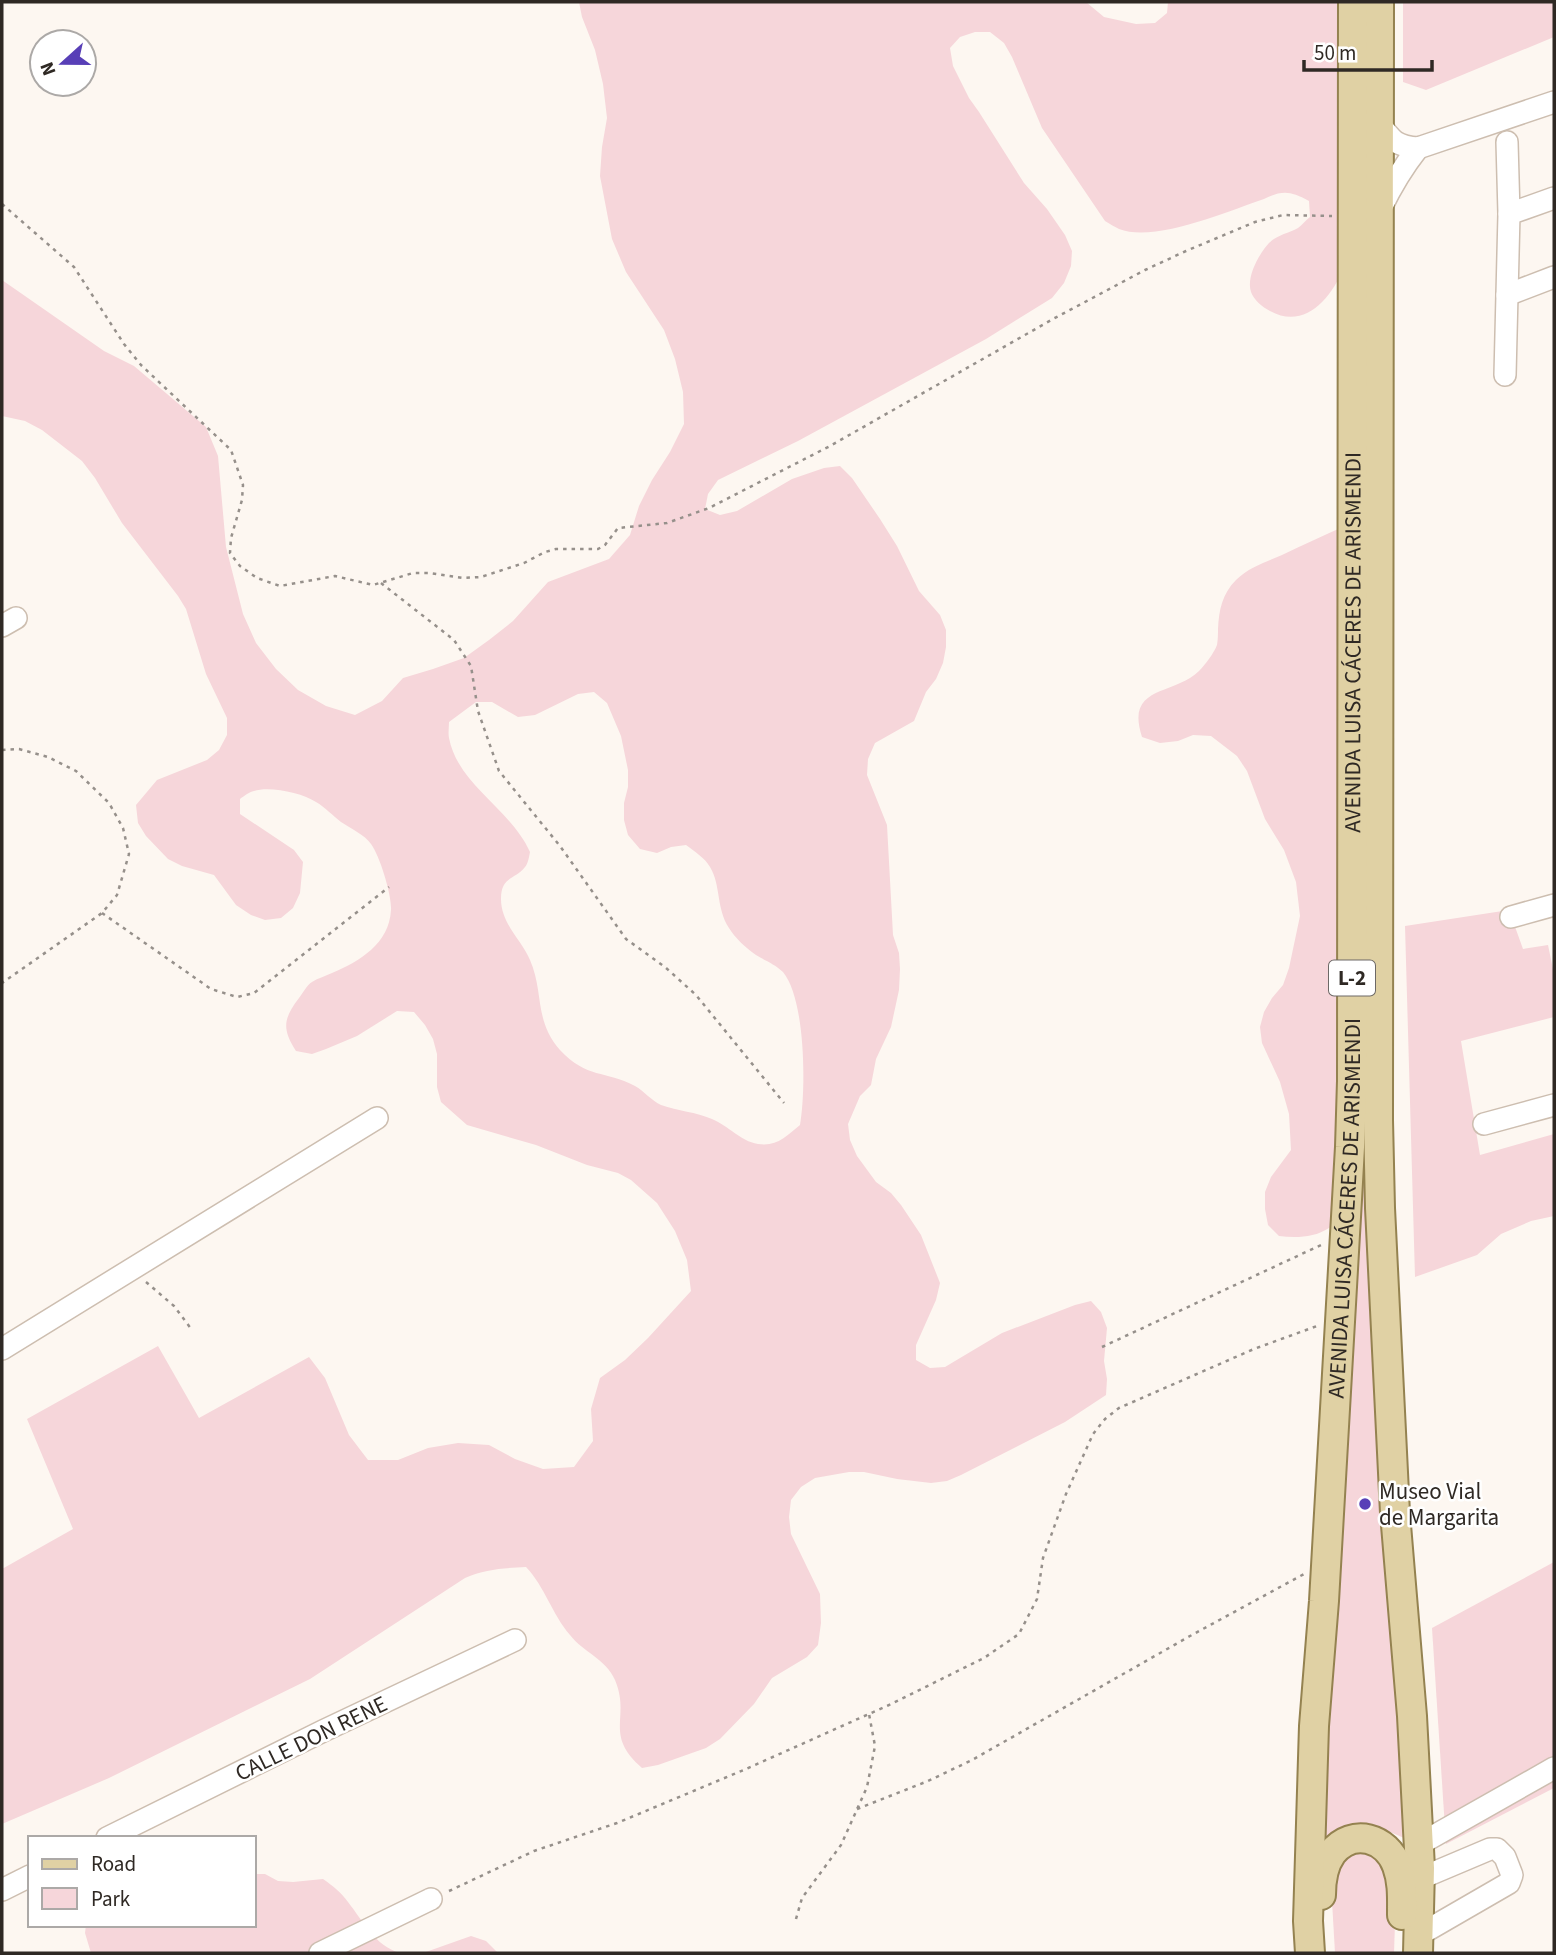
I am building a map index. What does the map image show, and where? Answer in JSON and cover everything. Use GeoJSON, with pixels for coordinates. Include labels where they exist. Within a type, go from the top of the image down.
{"type":"FeatureCollection","features":[{"type":"Feature","properties":{"kind":"main road","name":"AVENIDA LUISA CÁCERES DE ARISMENDI"},"geometry":{"type":"LineString","coordinates":[[1353,2],[1366,214],[1380,1208],[1395,1513],[1412,1716],[1418,1845],[1419,1879],[1413,1947]]}},
{"type":"Feature","properties":{"kind":"main road","name":"AVENIDA LUISA CÁCERES DE ARISMENDI"},"geometry":{"type":"LineString","coordinates":[[1310,1953],[1308,1921],[1314,1726],[1326,1563],[1352,1081],[1366,214],[1379,123],[1379,2]]}},
{"type":"Feature","properties":{"kind":"main road"},"geometry":{"type":"LineString","coordinates":[[1320,1953],[1321,1889],[1325,1867],[1331,1854],[1340,1845],[1352,1839],[1365,1838],[1377,1841],[1390,1853],[1397,1866],[1413,1947]]}},
{"type":"Feature","properties":{"kind":"street"},"geometry":{"type":"LineString","coordinates":[[1379,123],[1392,140],[1402,147],[1418,148],[1554,102]]}},
{"type":"Feature","properties":{"kind":"street"},"geometry":{"type":"LineString","coordinates":[[1506,375],[1509,214],[1507,142]]}},
{"type":"Feature","properties":{"kind":"street"},"geometry":{"type":"LineString","coordinates":[[1366,214],[1418,148]]}},
{"type":"Feature","properties":{"kind":"street"},"geometry":{"type":"LineString","coordinates":[[1509,214],[1554,198]]}},
{"type":"Feature","properties":{"kind":"street"},"geometry":{"type":"LineString","coordinates":[[1507,295],[1554,277]]}},
{"type":"Feature","properties":{"kind":"street"},"geometry":{"type":"LineString","coordinates":[[1511,917],[1554,905]]}},
{"type":"Feature","properties":{"kind":"street"},"geometry":{"type":"LineString","coordinates":[[1484,1124],[1554,1105]]}},
{"type":"Feature","properties":{"kind":"street"},"geometry":{"type":"LineString","coordinates":[[2,1349],[377,1118]]}},
{"type":"Feature","properties":{"kind":"street","name":"CALLE DON RENE"},"geometry":{"type":"LineString","coordinates":[[111,1836],[515,1640]]}},
{"type":"Feature","properties":{"kind":"street"},"geometry":{"type":"LineString","coordinates":[[1418,1845],[1554,1768]]}},
{"type":"Feature","properties":{"kind":"street"},"geometry":{"type":"LineString","coordinates":[[1413,1947],[1509,1883],[1512,1875],[1505,1857],[1497,1849],[1490,1849],[1419,1879]]}},
{"type":"Feature","properties":{"kind":"street"},"geometry":{"type":"LineString","coordinates":[[2,1890],[28,1877]]}},
{"type":"Feature","properties":{"kind":"street"},"geometry":{"type":"LineString","coordinates":[[320,1953],[431,1899]]}},
{"type":"Feature","properties":{"kind":"path"},"geometry":{"type":"LineString","coordinates":[[2,204],[74,267],[124,344],[141,365],[230,450],[243,485],[230,553],[240,566],[257,578],[280,586],[335,576],[373,585],[413,573],[463,578],[481,576],[524,563],[556,549],[597,549],[605,545],[618,528],[667,523],[709,508],[830,446],[1053,318],[1186,251],[1255,222],[1283,215],[1366,214]]}},
{"type":"Feature","properties":{"kind":"path"},"geometry":{"type":"LineString","coordinates":[[381,583],[454,640],[471,666],[478,710],[499,771],[561,846],[626,939],[665,967],[696,995],[784,1103]]}},
{"type":"Feature","properties":{"kind":"path"},"geometry":{"type":"LineString","coordinates":[[2,750],[19,750],[48,757],[76,771],[109,803],[123,828],[129,854],[117,895],[102,913],[2,983]]}},
{"type":"Feature","properties":{"kind":"path"},"geometry":{"type":"LineString","coordinates":[[102,913],[211,989],[237,997],[254,993],[389,887]]}},
{"type":"Feature","properties":{"kind":"path"},"geometry":{"type":"LineString","coordinates":[[1102,1347],[1345,1234]]}},
{"type":"Feature","properties":{"kind":"path"},"geometry":{"type":"LineString","coordinates":[[132,1269],[174,1306],[192,1330]]}},
{"type":"Feature","properties":{"kind":"path"},"geometry":{"type":"LineString","coordinates":[[431,1899],[534,1851],[617,1823],[709,1785],[869,1714],[984,1658],[1019,1634],[1037,1599],[1043,1558],[1066,1494],[1093,1434],[1105,1419],[1119,1408],[1254,1349],[1340,1318]]}},
{"type":"Feature","properties":{"kind":"path"},"geometry":{"type":"LineString","coordinates":[[857,1809],[972,1760],[1190,1636],[1326,1563]]}},
{"type":"Feature","properties":{"kind":"path"},"geometry":{"type":"LineString","coordinates":[[796,1919],[802,1898],[841,1845],[867,1787],[875,1746],[869,1714]]}},
{"type":"Feature","properties":{"kind":"green space"},"geometry":{"type":"Polygon","coordinates":[[[579,2],[1086,2],[1104,17],[1136,24],[1155,23],[1167,13],[1168,2],[1338,2],[1343,269],[1331,291],[1315,308],[1294,317],[1282,316],[1259,303],[1252,295],[1250,286],[1254,266],[1269,243],[1298,228],[1310,217],[1309,201],[1297,195],[1282,193],[1171,229],[1134,232],[1119,229],[1105,221],[1042,128],[1004,43],[990,32],[975,32],[960,37],[950,48],[953,66],[969,98],[1024,183],[1065,235],[1072,251],[1071,266],[1064,283],[1052,298],[986,339],[798,441],[718,480],[708,494],[705,509],[720,515],[737,511],[792,479],[824,468],[840,466],[852,478],[880,519],[919,591],[940,615],[946,630],[946,647],[936,679],[926,692],[914,721],[875,743],[868,759],[867,775],[887,825],[893,935],[899,953],[900,969],[899,990],[891,1027],[876,1059],[871,1085],[860,1096],[848,1124],[850,1140],[857,1156],[876,1182],[891,1193],[921,1235],[940,1283],[936,1300],[916,1345],[916,1360],[930,1368],[945,1367],[1002,1333],[1091,1301],[1101,1312],[1107,1328],[1104,1361],[1106,1395],[1065,1422],[947,1481],[931,1483],[849,1472],[815,1478],[801,1487],[791,1500],[789,1517],[791,1534],[820,1594],[821,1623],[818,1645],[807,1657],[772,1678],[754,1704],[720,1739],[706,1748],[642,1768],[624,1745],[620,1726],[619,1693],[611,1673],[570,1635],[526,1567],[502,1569],[465,1578],[310,1679],[109,1778],[2,1824],[2,1569],[73,1529],[27,1419],[158,1346],[199,1418],[309,1357],[325,1378],[349,1435],[368,1460],[398,1460],[428,1448],[458,1443],[489,1445],[515,1459],[543,1469],[574,1467],[593,1441],[591,1409],[600,1378],[625,1360],[691,1291],[687,1260],[675,1231],[657,1203],[631,1180],[536,1145],[467,1125],[441,1102],[433,1039],[414,1012],[397,1011],[357,1036],[312,1054],[296,1051],[288,1036],[287,1018],[307,987],[362,957],[379,942],[385,932],[391,904],[378,857],[365,838],[310,799],[277,790],[248,793],[240,799],[240,814],[294,850],[303,862],[300,893],[293,908],[281,918],[265,920],[236,905],[214,875],[168,859],[146,836],[138,823],[136,805],[157,780],[207,760],[219,750],[227,735],[227,718],[206,674],[186,609],[122,523],[95,478],[82,461],[42,430],[25,421],[2,416],[2,280],[104,351],[134,366],[206,427],[218,456],[226,547],[243,614],[256,643],[276,669],[298,690],[326,706],[355,715],[382,701],[403,678],[464,658],[513,621],[548,582],[609,559],[630,535],[639,506],[684,424],[683,392],[664,330],[626,272],[612,239],[600,176],[607,118],[603,84],[595,50],[579,2]],[[594,692],[578,694],[535,715],[518,717],[492,702],[476,702],[449,722],[449,738],[454,755],[463,770],[511,823],[530,852],[526,866],[503,886],[501,899],[504,916],[530,960],[546,1028],[560,1050],[570,1059],[588,1070],[635,1086],[661,1105],[712,1119],[752,1142],[771,1144],[786,1137],[800,1125],[802,1110],[802,1046],[791,985],[783,972],[752,952],[731,932],[722,913],[716,881],[702,858],[686,845],[657,853],[640,849],[628,835],[624,820],[624,803],[628,770],[621,736],[607,703],[594,692]]]}},
{"type":"Feature","properties":{"kind":"green space"},"geometry":{"type":"Polygon","coordinates":[[[1403,2],[1554,2],[1554,37],[1426,90],[1403,82],[1403,2]]]}},
{"type":"Feature","properties":{"kind":"green space"},"geometry":{"type":"Polygon","coordinates":[[[1345,526],[1339,1215],[1329,1228],[1317,1234],[1285,1237],[1279,1236],[1268,1225],[1265,1192],[1271,1177],[1291,1150],[1289,1114],[1280,1082],[1262,1043],[1260,1027],[1264,1012],[1283,985],[1289,968],[1300,916],[1296,882],[1284,850],[1265,819],[1247,771],[1237,756],[1211,736],[1193,735],[1178,741],[1160,743],[1142,737],[1140,708],[1154,694],[1188,679],[1209,659],[1217,645],[1222,603],[1236,580],[1258,565],[1345,526]]]}},
{"type":"Feature","properties":{"kind":"green space"},"geometry":{"type":"Polygon","coordinates":[[[1509,910],[1523,949],[1548,945],[1554,974],[1554,1017],[1461,1041],[1480,1155],[1554,1134],[1554,1216],[1531,1221],[1501,1234],[1477,1255],[1415,1277],[1405,926],[1509,910]]]}},
{"type":"Feature","properties":{"kind":"green space","name":"Museo Vial de Margarita"},"geometry":{"type":"Polygon","coordinates":[[[1361,1133],[1367,1133],[1406,1836],[1404,1838],[1374,1827],[1356,1824],[1336,1830],[1325,1837],[1322,1822],[1361,1133]]]}},
{"type":"Feature","properties":{"kind":"green space"},"geometry":{"type":"Polygon","coordinates":[[[1554,1562],[1554,1788],[1446,1844],[1432,1628],[1554,1562]]]}},
{"type":"Feature","properties":{"kind":"green space"},"geometry":{"type":"Polygon","coordinates":[[[1377,1849],[1396,1893],[1394,1953],[1335,1953],[1331,1884],[1343,1854],[1377,1849]]]}},
{"type":"Feature","properties":{"kind":"green space"},"geometry":{"type":"Polygon","coordinates":[[[256,1874],[265,1874],[278,1881],[323,1879],[343,1895],[364,1925],[383,1945],[400,1953],[91,1953],[86,1927],[256,1927],[256,1874]]]}},
{"type":"Feature","properties":{"kind":"green space"},"geometry":{"type":"Polygon","coordinates":[[[471,1936],[486,1941],[498,1953],[423,1953],[471,1936]]]}},
{"type":"Feature","properties":{"kind":"place","name":"Museo Vial de Margarita"},"geometry":{"type":"Point","coordinates":[1365,1504]}}]}
